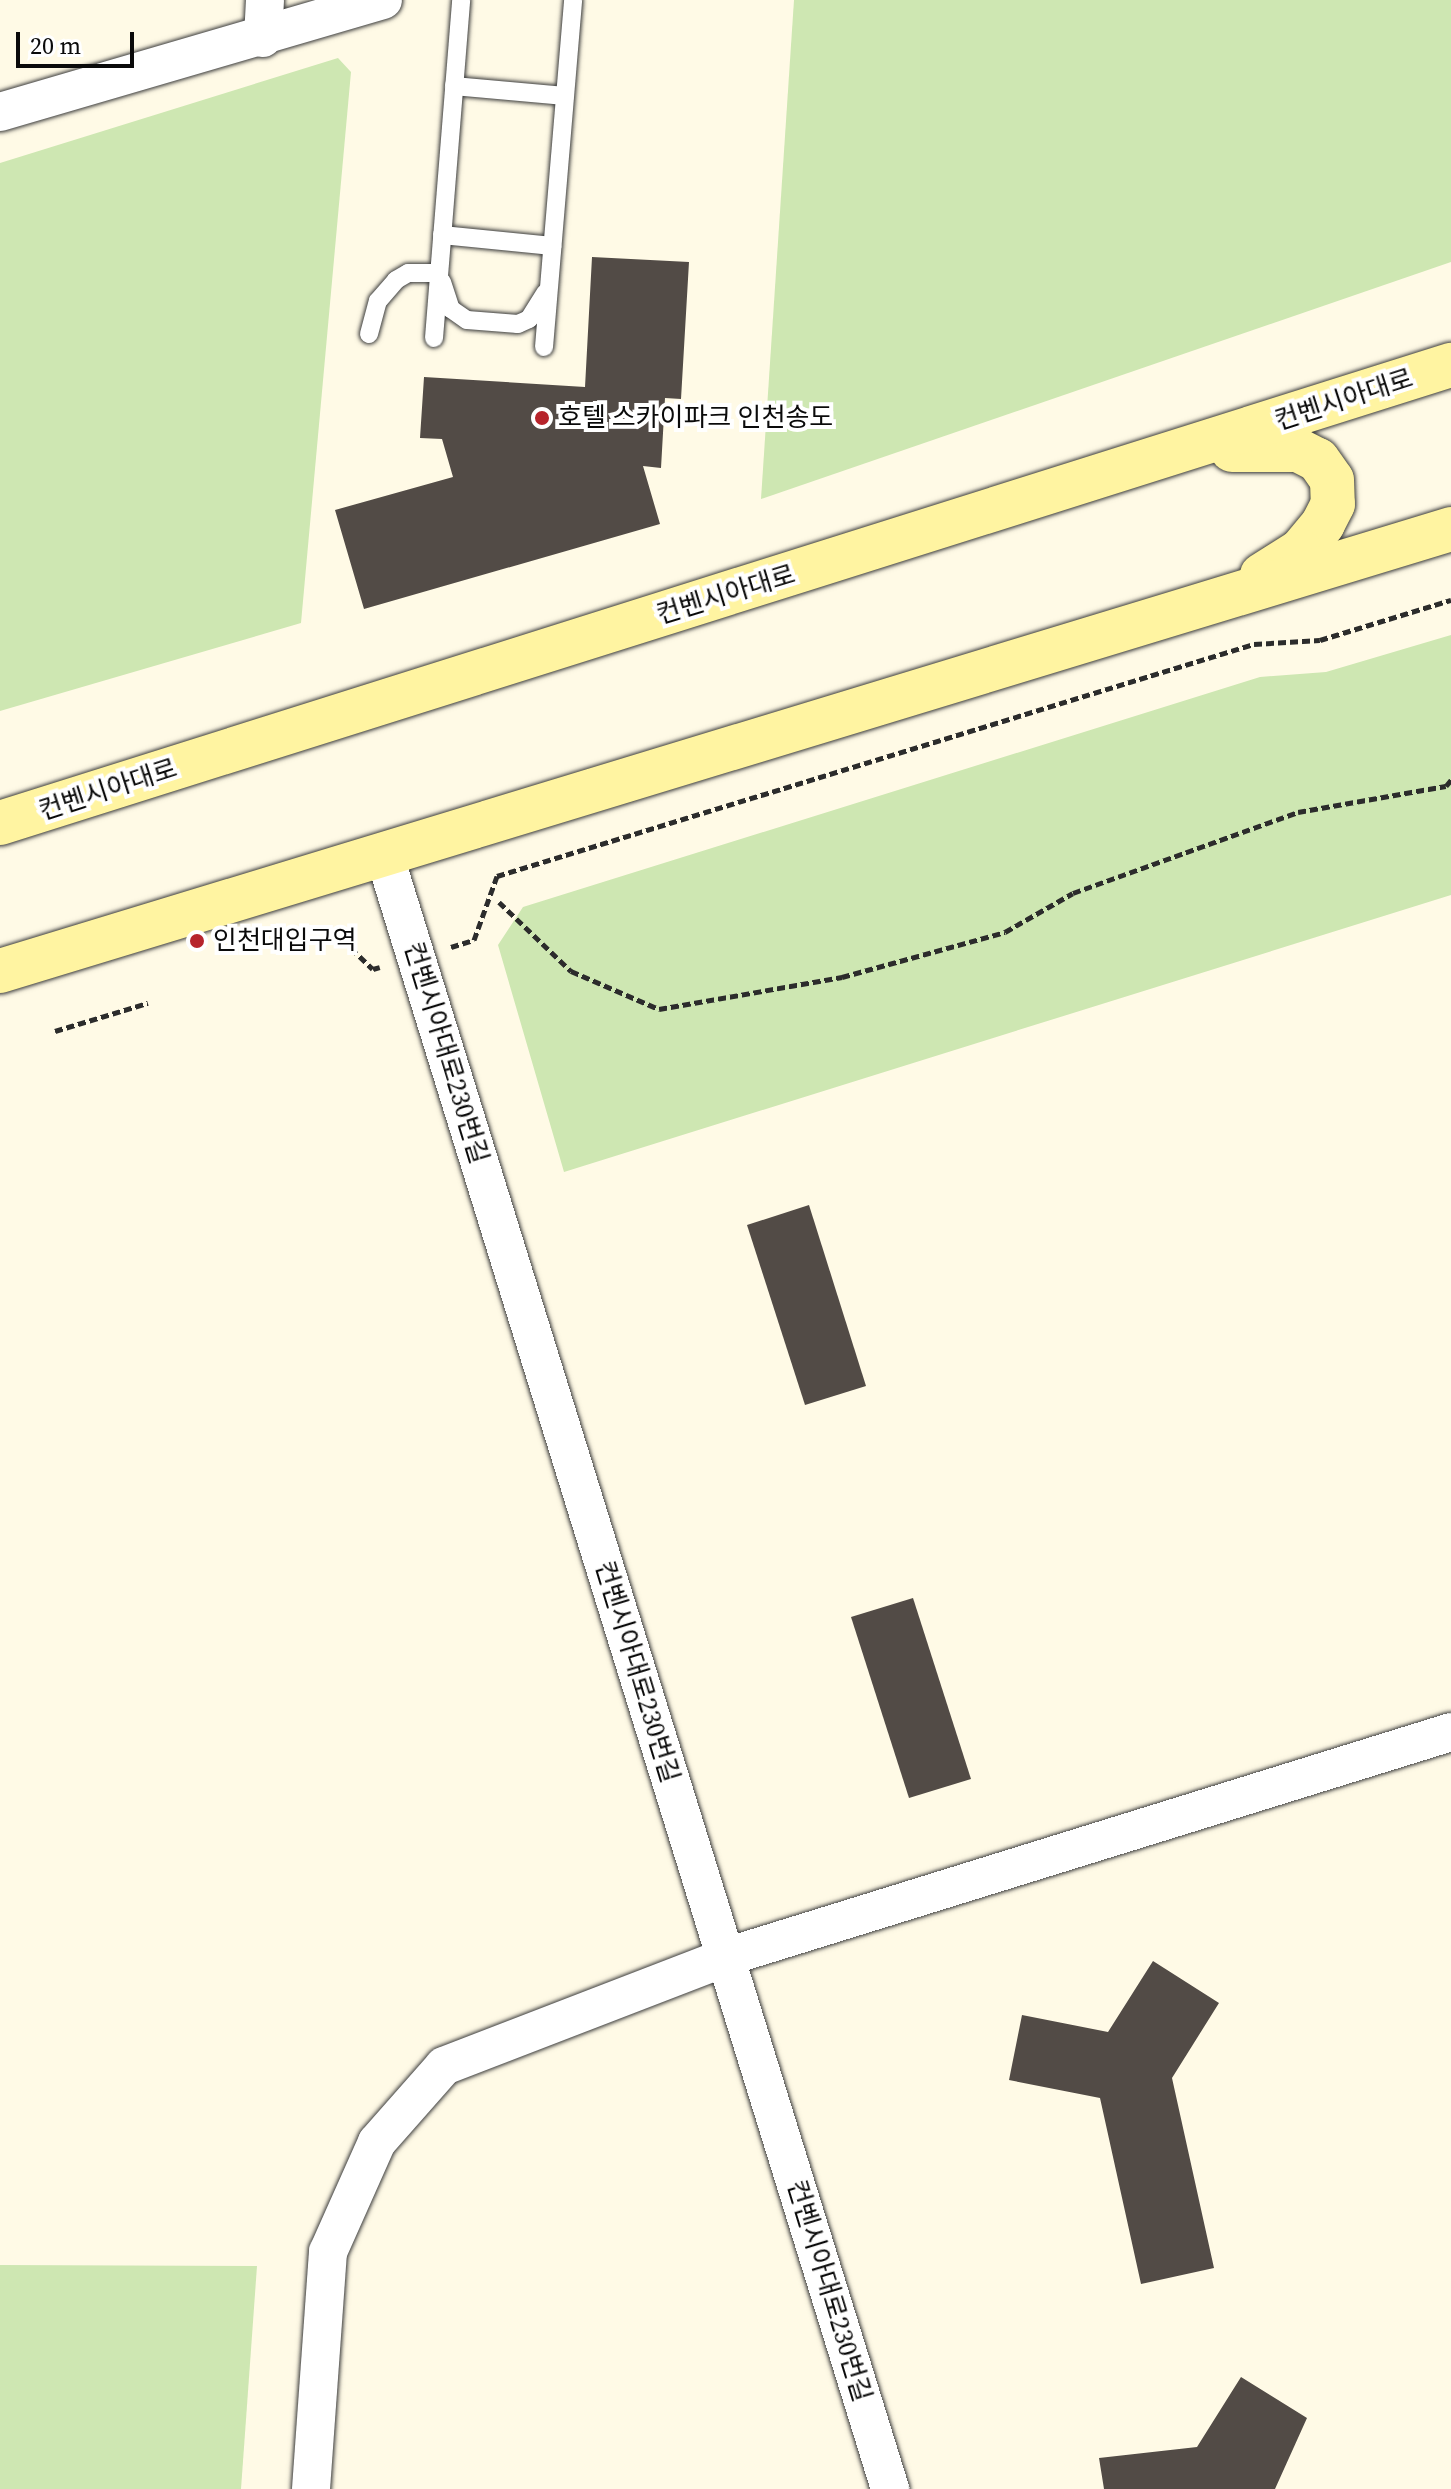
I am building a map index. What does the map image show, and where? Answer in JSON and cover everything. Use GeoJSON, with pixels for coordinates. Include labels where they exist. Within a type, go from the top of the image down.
{"type":"FeatureCollection","features":[{"type":"Feature","properties":{"kind":"main road","name":"컨벤시아대로"},"geometry":{"type":"LineString","coordinates":[[0,823],[1176,455],[1451,365]]}},
{"type":"Feature","properties":{"kind":"main road"},"geometry":{"type":"LineString","coordinates":[[1176,455],[1260,448],[1298,450],[1318,460],[1332,480],[1333,504],[1323,524],[1300,551],[1226,597]]}},
{"type":"Feature","properties":{"kind":"main road"},"geometry":{"type":"LineString","coordinates":[[0,971],[1451,529]]}},
{"type":"Feature","properties":{"kind":"street"},"geometry":{"type":"LineString","coordinates":[[263,38],[265,0]]}},
{"type":"Feature","properties":{"kind":"street"},"geometry":{"type":"LineString","coordinates":[[0,112],[263,38],[383,0]]}},
{"type":"Feature","properties":{"kind":"street","name":"컨벤시아대로230번길"},"geometry":{"type":"LineString","coordinates":[[384,854],[890,2489]]}},
{"type":"Feature","properties":{"kind":"street"},"geometry":{"type":"LineString","coordinates":[[311,2489],[328,2252],[377,2142],[444,2066],[726,1957],[1451,1732]]}},
{"type":"Feature","properties":{"kind":"lane"},"geometry":{"type":"LineString","coordinates":[[434,338],[461,0]]}},
{"type":"Feature","properties":{"kind":"lane"},"geometry":{"type":"LineString","coordinates":[[544,347],[573,0]]}},
{"type":"Feature","properties":{"kind":"lane"},"geometry":{"type":"LineString","coordinates":[[454,86],[565,96]]}},
{"type":"Feature","properties":{"kind":"lane"},"geometry":{"type":"LineString","coordinates":[[442,235],[552,246]]}},
{"type":"Feature","properties":{"kind":"lane"},"geometry":{"type":"LineString","coordinates":[[440,266],[442,286],[451,309],[460,318],[510,325],[529,319],[544,297],[550,271]]}},
{"type":"Feature","properties":{"kind":"lane"},"geometry":{"type":"LineString","coordinates":[[369,334],[378,301],[396,280],[408,273],[440,266]]}},
{"type":"Feature","properties":{"kind":"path"},"geometry":{"type":"LineString","coordinates":[[474,940],[497,876],[1254,644],[1320,640],[1451,600]]}},
{"type":"Feature","properties":{"kind":"path"},"geometry":{"type":"LineString","coordinates":[[499,902],[571,971],[659,1009],[842,977],[1005,932],[1073,893],[1298,812],[1446,786],[1451,780]]}},
{"type":"Feature","properties":{"kind":"path"},"geometry":{"type":"LineString","coordinates":[[351,948],[373,969]]}},
{"type":"Feature","properties":{"kind":"path"},"geometry":{"type":"LineString","coordinates":[[55,1031],[148,1003]]}},
{"type":"Feature","properties":{"kind":"green space"},"geometry":{"type":"Polygon","coordinates":[[[794,0],[1451,0],[1451,262],[761,499],[794,0]]]}},
{"type":"Feature","properties":{"kind":"green space"},"geometry":{"type":"Polygon","coordinates":[[[338,58],[351,72],[301,623],[0,711],[0,163],[338,58]]]}},
{"type":"Feature","properties":{"kind":"green space"},"geometry":{"type":"Polygon","coordinates":[[[1451,635],[1451,895],[564,1172],[498,945],[523,907],[1260,677],[1326,672],[1451,635]]]}},
{"type":"Feature","properties":{"kind":"green space"},"geometry":{"type":"Polygon","coordinates":[[[0,2265],[257,2266],[241,2489],[0,2489],[0,2265]]]}},
{"type":"Feature","properties":{"kind":"building","name":"호텔 스카이파크 인천송도"},"geometry":{"type":"Polygon","coordinates":[[[592,257],[689,262],[681,399],[665,398],[661,468],[643,466],[660,524],[364,609],[335,510],[453,477],[442,439],[420,438],[424,377],[585,387],[592,257]]]}},
{"type":"Feature","properties":{"kind":"building"},"geometry":{"type":"Polygon","coordinates":[[[809,1205],[866,1386],[805,1405],[747,1225],[809,1205]]]}},
{"type":"Feature","properties":{"kind":"building"},"geometry":{"type":"Polygon","coordinates":[[[913,1598],[971,1779],[909,1798],[851,1617],[913,1598]]]}},
{"type":"Feature","properties":{"kind":"building"},"geometry":{"type":"Polygon","coordinates":[[[1153,1961],[1219,2003],[1172,2078],[1214,2268],[1141,2284],[1100,2098],[1009,2080],[1022,2015],[1108,2032],[1153,1961]]]}},
{"type":"Feature","properties":{"kind":"building"},"geometry":{"type":"Polygon","coordinates":[[[1241,2377],[1307,2418],[1275,2489],[1104,2489],[1099,2458],[1197,2447],[1241,2377]]]}},
{"type":"Feature","properties":{"kind":"place","name":"호텔 스카이파크 인천송도"},"geometry":{"type":"Point","coordinates":[542,418]}},
{"type":"Feature","properties":{"kind":"place","name":"인천대입구역"},"geometry":{"type":"Point","coordinates":[197,941]}}]}
